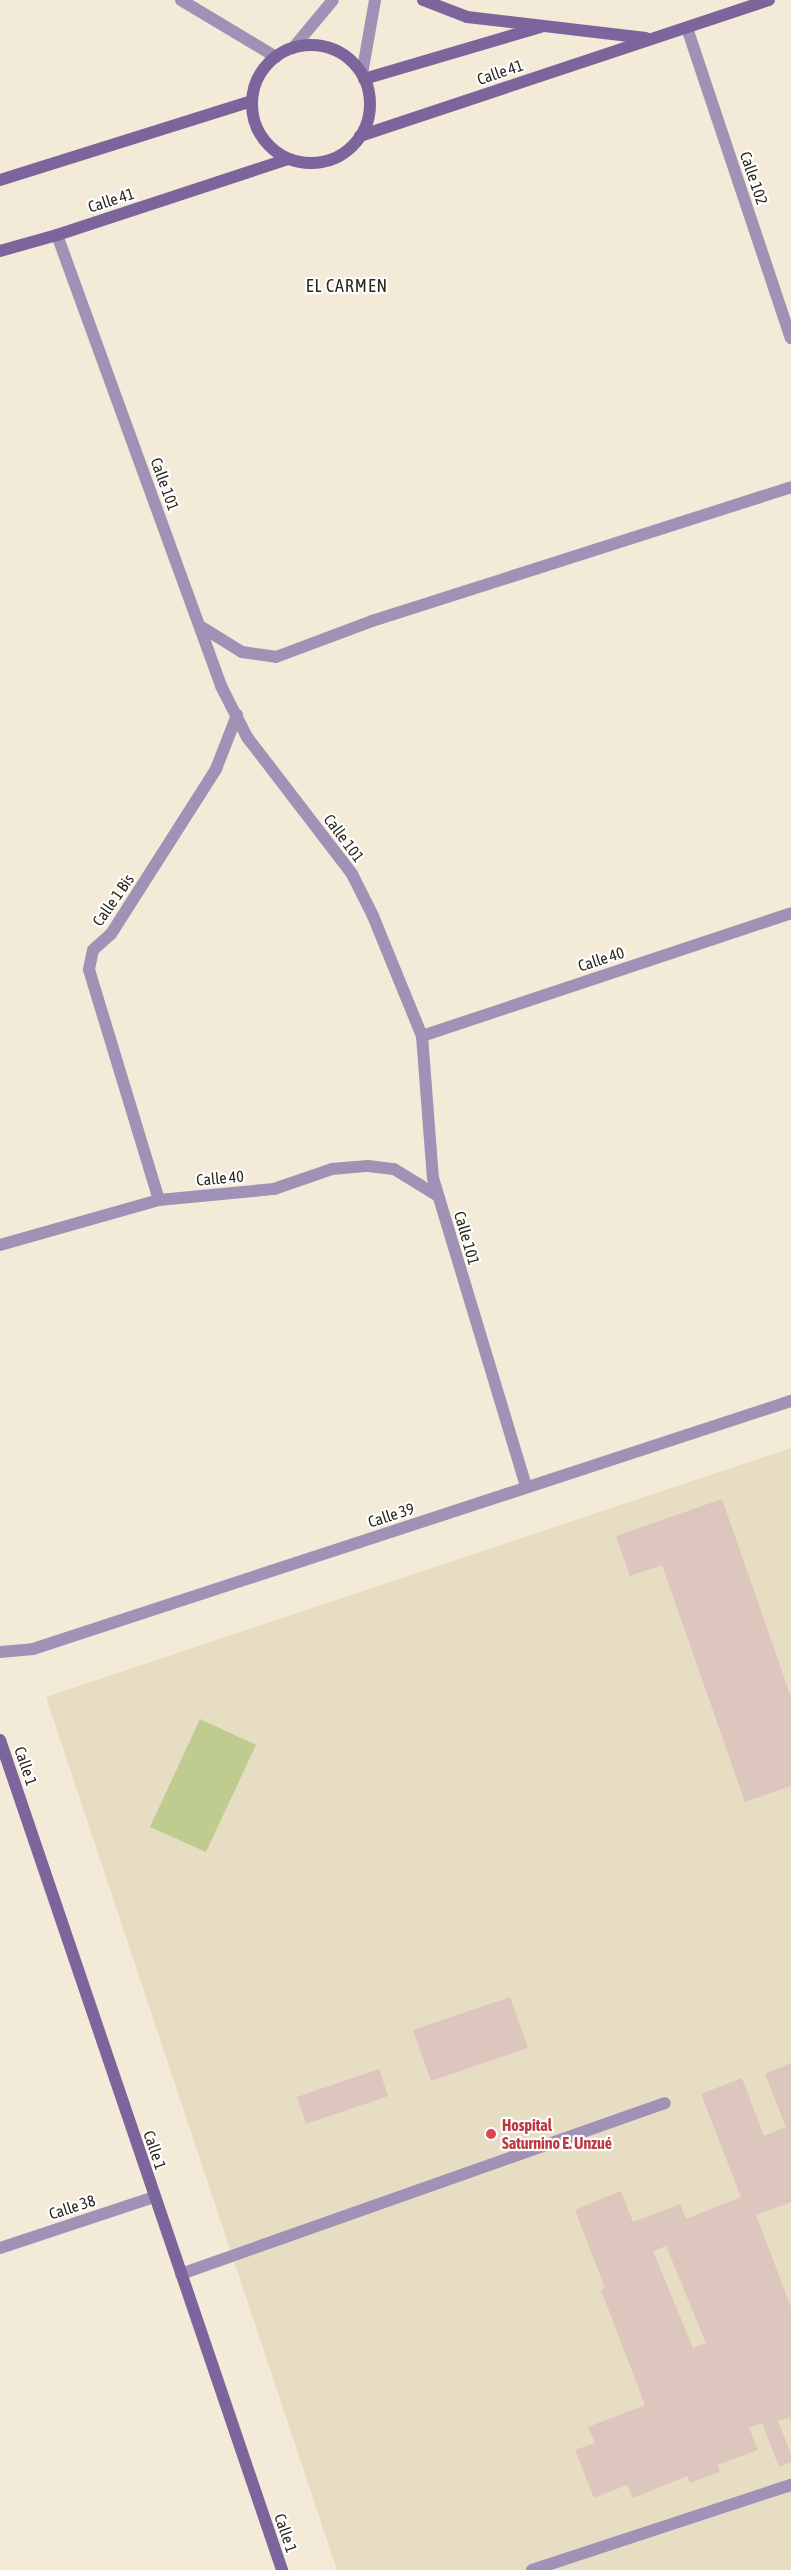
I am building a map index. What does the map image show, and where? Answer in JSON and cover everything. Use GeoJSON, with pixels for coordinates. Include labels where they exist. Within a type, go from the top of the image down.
{"type":"FeatureCollection","features":[{"type":"Feature","properties":{"kind":"street"},"geometry":{"type":"LineString","coordinates":[[180,0],[276,57]]}},
{"type":"Feature","properties":{"kind":"street"},"geometry":{"type":"LineString","coordinates":[[293,48],[333,0]]}},
{"type":"Feature","properties":{"kind":"street"},"geometry":{"type":"LineString","coordinates":[[363,77],[375,0]]}},
{"type":"Feature","properties":{"kind":"street"},"geometry":{"type":"LineString","coordinates":[[423,0],[467,17],[548,25]]}},
{"type":"Feature","properties":{"kind":"street","name":"Calle 41"},"geometry":{"type":"LineString","coordinates":[[360,136],[769,0]]}},
{"type":"Feature","properties":{"kind":"street","name":"Calle 41"},"geometry":{"type":"LineString","coordinates":[[363,77],[548,25],[650,38]]}},
{"type":"Feature","properties":{"kind":"street","name":"Calle 102"},"geometry":{"type":"LineString","coordinates":[[687,28],[791,338]]}},
{"type":"Feature","properties":{"kind":"street"},"geometry":{"type":"LineString","coordinates":[[313,45],[332,49],[349,59],[363,77],[370,98],[369,118],[360,136],[346,151],[328,161],[308,163],[288,159],[276,152],[261,136],[253,116],[252,101],[260,76],[268,63],[293,48],[313,45]]}},
{"type":"Feature","properties":{"kind":"street"},"geometry":{"type":"LineString","coordinates":[[0,180],[252,101]]}},
{"type":"Feature","properties":{"kind":"street","name":"Calle 41"},"geometry":{"type":"LineString","coordinates":[[0,251],[57,235],[288,159]]}},
{"type":"Feature","properties":{"kind":"street","name":"Calle 101"},"geometry":{"type":"LineString","coordinates":[[57,235],[222,686],[248,737],[352,874],[373,916],[422,1036],[433,1178],[526,1488]]}},
{"type":"Feature","properties":{"kind":"street"},"geometry":{"type":"LineString","coordinates":[[200,626],[242,652],[276,657],[372,622],[791,487]]}},
{"type":"Feature","properties":{"kind":"street","name":"Calle 1 Bis"},"geometry":{"type":"LineString","coordinates":[[160,1200],[90,969],[93,950],[111,934],[216,770],[237,715]]}},
{"type":"Feature","properties":{"kind":"street","name":"Calle 40"},"geometry":{"type":"LineString","coordinates":[[422,1036],[791,913]]}},
{"type":"Feature","properties":{"kind":"street","name":"Calle 40"},"geometry":{"type":"LineString","coordinates":[[0,1245],[160,1200],[274,1189],[332,1169],[368,1166],[394,1169],[438,1196]]}},
{"type":"Feature","properties":{"kind":"street","name":"Calle 39"},"geometry":{"type":"LineString","coordinates":[[0,1652],[33,1650],[791,1401]]}},
{"type":"Feature","properties":{"kind":"street","name":"Calle 1"},"geometry":{"type":"LineString","coordinates":[[0,1740],[282,2570]]}},
{"type":"Feature","properties":{"kind":"street"},"geometry":{"type":"LineString","coordinates":[[181,2274],[665,2102]]}},
{"type":"Feature","properties":{"kind":"street","name":"Calle 38"},"geometry":{"type":"LineString","coordinates":[[0,2248],[154,2197]]}},
{"type":"Feature","properties":{"kind":"street"},"geometry":{"type":"LineString","coordinates":[[532,2570],[791,2484]]}},
{"type":"Feature","properties":{"kind":"shaded area","name":"Hospital Saturnino E. Unzué"},"geometry":{"type":"Polygon","coordinates":[[[791,1448],[791,2570],[337,2570],[46,1697],[791,1448]]]}},
{"type":"Feature","properties":{"kind":"green space"},"geometry":{"type":"Polygon","coordinates":[[[200,1719],[256,1745],[206,1852],[150,1827],[200,1719]]]}},
{"type":"Feature","properties":{"kind":"building"},"geometry":{"type":"Polygon","coordinates":[[[722,1499],[791,1697],[791,1786],[745,1802],[662,1565],[630,1576],[616,1536],[722,1499]]]}},
{"type":"Feature","properties":{"kind":"building"},"geometry":{"type":"Polygon","coordinates":[[[510,1997],[528,2048],[431,2081],[413,2030],[510,1997]]]}},
{"type":"Feature","properties":{"kind":"building"},"geometry":{"type":"Polygon","coordinates":[[[791,2063],[791,2202],[756,2215],[791,2307],[791,2421],[789,2417],[778,2421],[791,2454],[791,2462],[779,2467],[762,2423],[749,2428],[758,2450],[717,2465],[720,2472],[690,2483],[687,2476],[633,2498],[627,2485],[594,2498],[575,2450],[595,2443],[588,2427],[645,2405],[601,2290],[605,2288],[575,2210],[621,2191],[633,2222],[680,2204],[686,2219],[741,2197],[701,2094],[742,2078],[764,2136],[786,2127],[765,2074],[791,2063]],[[666,2246],[653,2251],[693,2348],[706,2343],[666,2246]]]}},
{"type":"Feature","properties":{"kind":"building"},"geometry":{"type":"Polygon","coordinates":[[[379,2069],[388,2096],[306,2124],[297,2097],[379,2069]]]}},
{"type":"Feature","properties":{"kind":"place","name":"Hospital Saturnino E. Unzué"},"geometry":{"type":"Point","coordinates":[491,2134]}},
{"type":"Feature","properties":{"kind":"district","name":"EL CARMEN"},"geometry":{"type":"Point","coordinates":[347,286]}}]}
